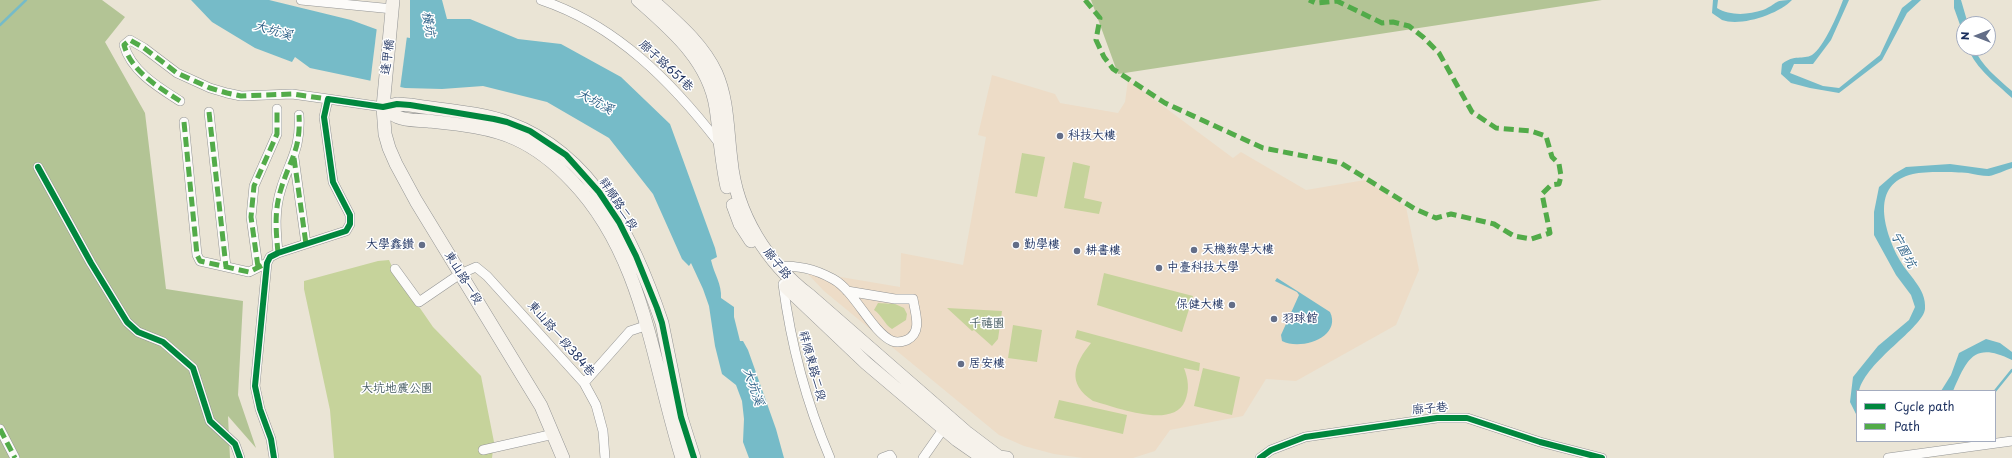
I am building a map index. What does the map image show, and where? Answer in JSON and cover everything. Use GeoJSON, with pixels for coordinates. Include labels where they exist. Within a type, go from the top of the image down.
{"type":"FeatureCollection","features":[{"type":"Feature","properties":{"kind":"main road","name":"廍子路"},"geometry":{"type":"LineString","coordinates":[[638,0],[683,42],[697,59],[711,86],[716,108],[719,142],[729,193],[740,224],[774,269],[866,363],[972,451],[983,458]]}},
{"type":"Feature","properties":{"kind":"main road","name":"廍子路"},"geometry":{"type":"LineString","coordinates":[[652,0],[694,38],[716,73],[726,109],[731,162],[743,209],[774,269]]}},
{"type":"Feature","properties":{"kind":"main road","name":"逢甲橋"},"geometry":{"type":"LineString","coordinates":[[384,91],[393,10]]}},
{"type":"Feature","properties":{"kind":"main road","name":"東山路一段"},"geometry":{"type":"LineString","coordinates":[[384,91],[383,107],[385,134],[396,164],[460,274],[530,386],[554,434],[563,458]]}},
{"type":"Feature","properties":{"kind":"main road","name":"祥順路二段"},"geometry":{"type":"LineString","coordinates":[[383,107],[397,104],[410,105],[507,122],[530,131],[566,155],[599,192],[619,222],[636,256],[655,301],[662,323],[681,417],[694,458]]}},
{"type":"Feature","properties":{"kind":"main road","name":"祥順路二段"},"geometry":{"type":"LineString","coordinates":[[383,107],[398,118],[428,121],[504,135],[527,145],[556,164],[588,198],[610,230],[626,265],[648,325],[668,413],[682,458]]}},
{"type":"Feature","properties":{"kind":"main road","name":"廍子路"},"geometry":{"type":"LineString","coordinates":[[786,282],[809,295],[966,432],[999,457],[1006,458]]}},
{"type":"Feature","properties":{"kind":"street"},"geometry":{"type":"LineString","coordinates":[[301,0],[393,10]]}},
{"type":"Feature","properties":{"kind":"street","name":"廍子路651巷"},"geometry":{"type":"LineString","coordinates":[[541,0],[553,4],[611,35],[642,57],[677,91],[719,142]]}},
{"type":"Feature","properties":{"kind":"street"},"geometry":{"type":"LineString","coordinates":[[180,101],[152,83],[127,55],[124,45],[130,40],[144,48],[177,73],[210,88],[227,93],[241,96],[292,94],[383,107]]}},
{"type":"Feature","properties":{"kind":"street"},"geometry":{"type":"LineString","coordinates":[[274,458],[271,439],[260,409],[255,386],[267,263],[270,258],[278,253],[346,231],[350,224],[350,215],[333,182],[324,118],[328,98]]}},
{"type":"Feature","properties":{"kind":"street"},"geometry":{"type":"LineString","coordinates":[[258,267],[251,217],[254,186],[277,134],[277,109]]}},
{"type":"Feature","properties":{"kind":"street"},"geometry":{"type":"LineString","coordinates":[[209,112],[226,267]]}},
{"type":"Feature","properties":{"kind":"street"},"geometry":{"type":"LineString","coordinates":[[278,253],[275,220],[281,189],[294,157],[300,135],[299,115]]}},
{"type":"Feature","properties":{"kind":"street"},"geometry":{"type":"LineString","coordinates":[[184,122],[200,262],[249,272],[267,263]]}},
{"type":"Feature","properties":{"kind":"street"},"geometry":{"type":"LineString","coordinates":[[294,157],[306,244]]}},
{"type":"Feature","properties":{"kind":"street"},"geometry":{"type":"LineString","coordinates":[[38,167],[91,264],[127,322],[138,332],[163,342],[194,368],[210,421],[235,444],[240,458]]}},
{"type":"Feature","properties":{"kind":"street"},"geometry":{"type":"LineString","coordinates":[[774,269],[803,266],[834,279],[847,291],[883,334],[891,341],[905,341],[915,333],[918,326],[913,299],[895,299],[847,291]]}},
{"type":"Feature","properties":{"kind":"street","name":"東山路一段384巷"},"geometry":{"type":"LineString","coordinates":[[460,274],[476,267],[487,276],[584,383],[596,405],[600,418],[603,431],[605,458]]}},
{"type":"Feature","properties":{"kind":"street"},"geometry":{"type":"LineString","coordinates":[[396,269],[419,302],[460,274]]}},
{"type":"Feature","properties":{"kind":"street","name":"祥順東路二段"},"geometry":{"type":"LineString","coordinates":[[786,282],[791,335],[802,382],[818,430],[830,458]]}},
{"type":"Feature","properties":{"kind":"street"},"geometry":{"type":"LineString","coordinates":[[584,383],[630,331],[648,325]]}},
{"type":"Feature","properties":{"kind":"street","name":"廍子巷"},"geometry":{"type":"LineString","coordinates":[[1260,458],[1271,450],[1305,436],[1437,418],[1467,418],[1540,442],[1602,458]]}},
{"type":"Feature","properties":{"kind":"street"},"geometry":{"type":"LineString","coordinates":[[924,458],[944,428]]}},
{"type":"Feature","properties":{"kind":"street"},"geometry":{"type":"LineString","coordinates":[[0,429],[15,458]]}},
{"type":"Feature","properties":{"kind":"street"},"geometry":{"type":"LineString","coordinates":[[483,450],[554,434]]}},
{"type":"Feature","properties":{"kind":"street"},"geometry":{"type":"LineString","coordinates":[[1888,458],[2012,441]]}},
{"type":"Feature","properties":{"kind":"street"},"geometry":{"type":"LineString","coordinates":[[882,458],[890,455],[892,458]]}},
{"type":"Feature","properties":{"kind":"shaded area","name":"中臺科技大學"},"geometry":{"type":"Polygon","coordinates":[[[992,75],[1055,94],[1060,103],[1118,113],[1125,102],[1128,80],[1233,158],[1241,152],[1306,190],[1365,180],[1406,207],[1419,270],[1396,325],[1296,381],[1266,379],[1243,416],[1170,430],[1155,451],[1133,458],[1083,458],[1054,454],[1024,446],[999,435],[824,291],[805,271],[900,287],[901,253],[963,265],[986,137],[978,135],[992,75]]]}},
{"type":"Feature","properties":{"kind":"green space"},"geometry":{"type":"Polygon","coordinates":[[[0,0],[102,0],[125,17],[105,42],[145,113],[166,289],[243,301],[238,395],[256,448],[228,416],[230,458],[0,458],[0,0]]]}},
{"type":"Feature","properties":{"kind":"green space"},"geometry":{"type":"Polygon","coordinates":[[[1091,0],[1602,0],[1118,74],[1091,0]]]}},
{"type":"Feature","properties":{"kind":"green space"},"geometry":{"type":"Polygon","coordinates":[[[1022,153],[1045,157],[1037,197],[1015,193],[1022,153]]]}},
{"type":"Feature","properties":{"kind":"green space"},"geometry":{"type":"Polygon","coordinates":[[[1073,162],[1090,166],[1084,198],[1102,202],[1099,214],[1064,208],[1073,162]]]}},
{"type":"Feature","properties":{"kind":"green space","name":"大坑地震公園"},"geometry":{"type":"Polygon","coordinates":[[[389,260],[393,269],[433,327],[481,376],[494,442],[492,458],[334,458],[330,410],[304,289],[304,281],[378,261],[389,260]]]}},
{"type":"Feature","properties":{"kind":"green space"},"geometry":{"type":"Polygon","coordinates":[[[1104,273],[1193,296],[1182,332],[1097,305],[1104,273]]]}},
{"type":"Feature","properties":{"kind":"green space"},"geometry":{"type":"Polygon","coordinates":[[[878,303],[895,304],[904,308],[907,314],[906,320],[892,329],[874,310],[878,303]]]}},
{"type":"Feature","properties":{"kind":"green space","name":"千禧園"},"geometry":{"type":"Polygon","coordinates":[[[947,308],[1002,311],[998,339],[992,346],[974,330],[972,331],[947,308]]]}},
{"type":"Feature","properties":{"kind":"green space"},"geometry":{"type":"Polygon","coordinates":[[[1013,325],[1042,330],[1037,362],[1008,358],[1013,325]]]}},
{"type":"Feature","properties":{"kind":"green space"},"geometry":{"type":"Polygon","coordinates":[[[1077,330],[1200,363],[1199,371],[1184,368],[1187,376],[1188,392],[1185,401],[1179,410],[1169,414],[1143,414],[1093,401],[1084,394],[1076,380],[1076,373],[1080,358],[1091,343],[1075,338],[1077,330]]]}},
{"type":"Feature","properties":{"kind":"green space"},"geometry":{"type":"Polygon","coordinates":[[[1203,368],[1240,377],[1232,415],[1194,406],[1203,368]]]}},
{"type":"Feature","properties":{"kind":"green space"},"geometry":{"type":"Polygon","coordinates":[[[1059,400],[1127,415],[1123,434],[1054,418],[1059,400]]]}},
{"type":"Feature","properties":{"kind":"water"},"geometry":{"type":"Polygon","coordinates":[[[191,0],[269,0],[351,20],[392,35],[410,38],[410,0],[442,0],[447,19],[470,19],[518,39],[561,44],[621,77],[670,124],[715,248],[717,257],[711,260],[719,284],[721,298],[734,307],[734,317],[740,341],[743,341],[748,350],[776,429],[784,458],[749,458],[743,442],[744,419],[742,401],[736,385],[722,374],[715,346],[709,306],[703,289],[691,263],[689,266],[682,259],[653,194],[609,138],[547,102],[483,86],[442,89],[405,88],[310,68],[295,57],[292,62],[255,48],[212,22],[191,0]]]}},
{"type":"Feature","properties":{"kind":"water"},"geometry":{"type":"Polygon","coordinates":[[[1713,0],[1718,0],[1717,8],[1722,11],[1745,14],[1763,10],[1778,2],[1792,0],[1778,10],[1759,18],[1739,22],[1730,22],[1722,20],[1712,13],[1713,0]]]}},
{"type":"Feature","properties":{"kind":"water"},"geometry":{"type":"Polygon","coordinates":[[[1843,0],[1849,0],[1831,40],[1813,64],[1794,64],[1790,73],[1823,86],[1839,88],[1880,55],[1902,8],[1912,0],[1921,0],[1907,13],[1882,60],[1839,93],[1791,83],[1781,74],[1782,64],[1790,59],[1812,55],[1817,51],[1830,30],[1843,0]]]}},
{"type":"Feature","properties":{"kind":"water"},"geometry":{"type":"Polygon","coordinates":[[[1954,0],[1961,0],[1966,16],[1957,16],[1954,8],[1954,0]]]}},
{"type":"Feature","properties":{"kind":"water"},"geometry":{"type":"Polygon","coordinates":[[[1972,56],[1978,56],[1985,66],[2012,91],[2012,98],[1993,81],[1976,63],[1972,56]]]}},
{"type":"Feature","properties":{"kind":"water"},"geometry":{"type":"Polygon","coordinates":[[[2012,162],[2012,168],[1989,176],[1955,172],[1919,173],[1899,179],[1891,187],[1886,197],[1884,209],[1888,234],[1902,264],[1920,288],[1925,301],[1925,309],[1922,317],[1915,326],[1882,357],[1872,368],[1859,390],[1856,390],[1856,414],[1850,402],[1853,377],[1878,346],[1909,320],[1915,307],[1911,295],[1896,275],[1874,235],[1874,212],[1879,187],[1894,174],[1906,167],[1950,164],[1987,169],[2012,162]]]}},
{"type":"Feature","properties":{"kind":"water"},"geometry":{"type":"Polygon","coordinates":[[[1277,278],[1330,312],[1332,321],[1330,328],[1325,335],[1318,340],[1309,343],[1290,344],[1282,341],[1281,335],[1299,295],[1297,292],[1275,281],[1277,278]]]}},
{"type":"Feature","properties":{"kind":"water"},"geometry":{"type":"Polygon","coordinates":[[[1986,339],[2000,343],[2012,352],[2012,360],[1989,352],[1980,353],[1968,362],[1953,390],[1942,390],[1951,375],[1959,353],[1986,339]]]}},
{"type":"Feature","properties":{"kind":"pier"},"geometry":{"type":"Polygon","coordinates":[[[377,27],[407,36],[400,89],[370,84],[377,27]]]}},
{"type":"Feature","properties":{"kind":"waterway"},"geometry":{"type":"LineString","coordinates":[[0,25],[26,0]]}},
{"type":"Feature","properties":{"kind":"waterway"},"geometry":{"type":"LineString","coordinates":[[1996,390],[2012,370]]}},
{"type":"Feature","properties":{"kind":"marked path"},"geometry":{"type":"LineString","coordinates":[[1085,0],[1100,18],[1096,40],[1104,57],[1113,69],[1165,103],[1263,148],[1341,163],[1415,209],[1436,218],[1451,214],[1494,224],[1514,236],[1531,239],[1550,233],[1542,194],[1551,185],[1559,184],[1561,176],[1559,164],[1552,157],[1546,136],[1531,131],[1496,128],[1472,112],[1439,53],[1409,26],[1393,22],[1382,23],[1337,1],[1316,3],[1309,0]]}},
{"type":"Feature","properties":{"kind":"marked path"},"geometry":{"type":"LineString","coordinates":[[180,101],[146,78],[133,63],[124,45],[130,40],[144,48],[177,73],[210,88],[227,93],[241,96],[292,94],[328,99]]}},
{"type":"Feature","properties":{"kind":"marked path"},"geometry":{"type":"LineString","coordinates":[[258,267],[251,217],[254,186],[277,134],[277,109]]}},
{"type":"Feature","properties":{"kind":"marked path"},"geometry":{"type":"LineString","coordinates":[[209,112],[226,267]]}},
{"type":"Feature","properties":{"kind":"marked path"},"geometry":{"type":"LineString","coordinates":[[278,253],[276,229],[277,205],[284,179],[297,146],[299,115]]}},
{"type":"Feature","properties":{"kind":"marked path"},"geometry":{"type":"LineString","coordinates":[[184,122],[197,255],[200,261],[249,272],[267,263]]}},
{"type":"Feature","properties":{"kind":"marked path"},"geometry":{"type":"LineString","coordinates":[[294,158],[306,244]]}},
{"type":"Feature","properties":{"kind":"marked path"},"geometry":{"type":"LineString","coordinates":[[0,429],[15,458]]}},
{"type":"Feature","properties":{"kind":"cycle path"},"geometry":{"type":"LineString","coordinates":[[274,458],[271,439],[260,409],[255,386],[267,263],[270,257],[278,253],[346,231],[350,224],[350,215],[333,182],[324,117],[328,99],[383,107],[397,104],[410,105],[507,122],[530,131],[566,155],[599,192],[619,222],[636,256],[662,323],[681,417],[694,458]]}},
{"type":"Feature","properties":{"kind":"cycle path"},"geometry":{"type":"LineString","coordinates":[[38,167],[91,263],[127,322],[138,332],[163,342],[193,368],[210,421],[235,444],[240,458]]}},
{"type":"Feature","properties":{"kind":"cycle path"},"geometry":{"type":"LineString","coordinates":[[1260,458],[1271,450],[1305,437],[1437,418],[1467,418],[1540,442],[1602,458]]}},
{"type":"Feature","properties":{"kind":"place","name":"科技大樓"},"geometry":{"type":"Point","coordinates":[1060,136]}},
{"type":"Feature","properties":{"kind":"place","name":"大學鑫鑽"},"geometry":{"type":"Point","coordinates":[422,245]}},
{"type":"Feature","properties":{"kind":"place","name":"勤學樓"},"geometry":{"type":"Point","coordinates":[1016,245]}},
{"type":"Feature","properties":{"kind":"place","name":"天機教學大樓"},"geometry":{"type":"Point","coordinates":[1194,250]}},
{"type":"Feature","properties":{"kind":"place","name":"耕書樓"},"geometry":{"type":"Point","coordinates":[1077,251]}},
{"type":"Feature","properties":{"kind":"place","name":"中臺科技大學"},"geometry":{"type":"Point","coordinates":[1159,268]}},
{"type":"Feature","properties":{"kind":"place","name":"保健大樓"},"geometry":{"type":"Point","coordinates":[1232,305]}},
{"type":"Feature","properties":{"kind":"place","name":"羽球館"},"geometry":{"type":"Point","coordinates":[1274,319]}},
{"type":"Feature","properties":{"kind":"place","name":"居安樓"},"geometry":{"type":"Point","coordinates":[961,364]}},
{"type":"Feature","properties":{"kind":"water label","name":"橫坑"},"geometry":{"type":"Point","coordinates":[428,24]}},
{"type":"Feature","properties":{"kind":"water label","name":"大坑溪"},"geometry":{"type":"Point","coordinates":[273,31]}},
{"type":"Feature","properties":{"kind":"water label","name":"大坑溪"},"geometry":{"type":"Point","coordinates":[595,102]}},
{"type":"Feature","properties":{"kind":"water label","name":"宁園坑"},"geometry":{"type":"Point","coordinates":[1903,250]}},
{"type":"Feature","properties":{"kind":"water label","name":"大坑溪"},"geometry":{"type":"Point","coordinates":[753,387]}}]}
